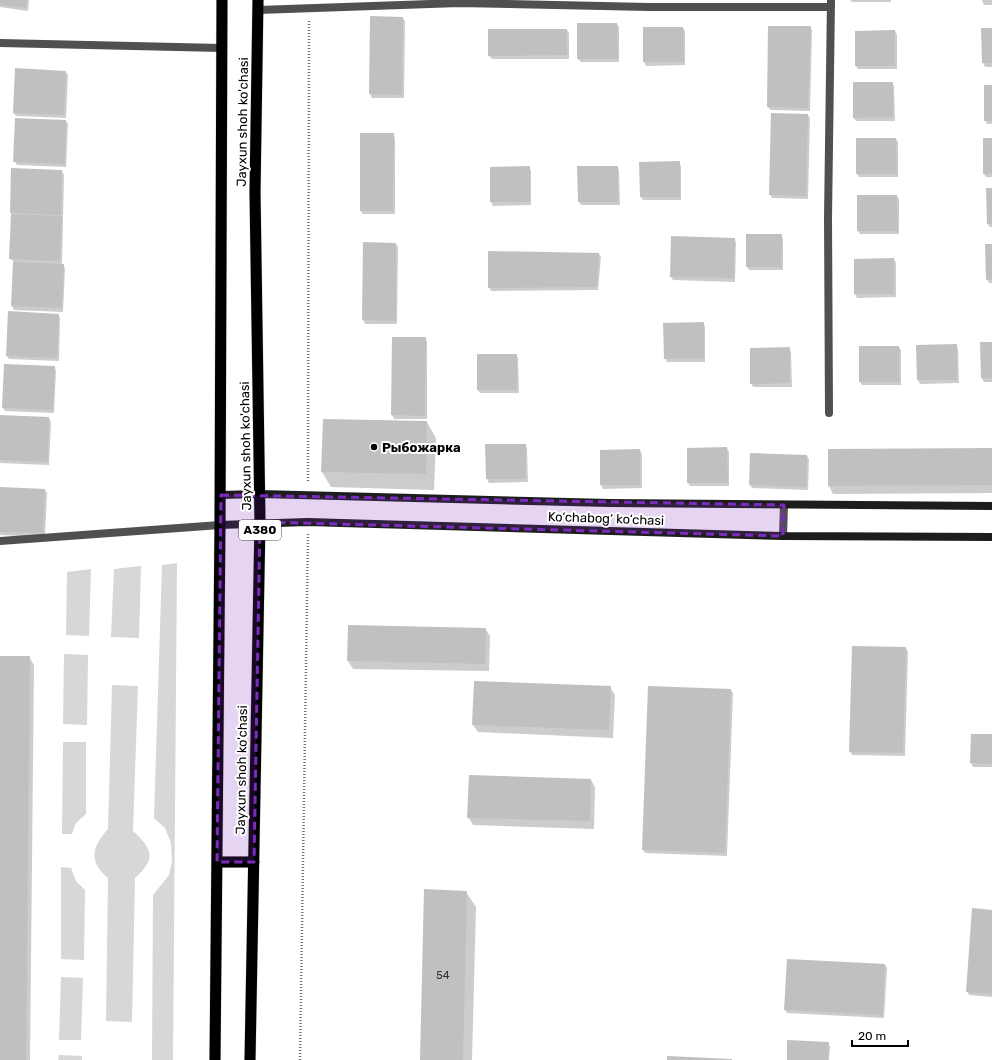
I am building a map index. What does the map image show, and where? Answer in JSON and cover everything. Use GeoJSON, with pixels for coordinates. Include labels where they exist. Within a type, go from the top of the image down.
{"type":"FeatureCollection","features":[{"type":"Feature","properties":{"kind":"highway","name":"Jayxun shoh ko'chasi"},"geometry":{"type":"LineString","coordinates":[[215,1060],[220,525],[222,0]]}},
{"type":"Feature","properties":{"kind":"highway","name":"Jayxun shoh ko'chasi"},"geometry":{"type":"LineString","coordinates":[[250,1060],[260,522],[255,192],[258,5]]}},
{"type":"Feature","properties":{"kind":"highway"},"geometry":{"type":"LineString","coordinates":[[217,862],[254,862]]}},
{"type":"Feature","properties":{"kind":"main road","name":"Ko‘chabog‘ ko‘chasi"},"geometry":{"type":"LineString","coordinates":[[220,495],[260,494],[609,503],[992,506]]}},
{"type":"Feature","properties":{"kind":"main road","name":"Ko‘chabog‘ ko‘chasi"},"geometry":{"type":"LineString","coordinates":[[220,525],[260,522],[308,522],[783,536],[992,537]]}},
{"type":"Feature","properties":{"kind":"street"},"geometry":{"type":"LineString","coordinates":[[258,5],[309,8],[459,3],[831,4],[828,218],[829,413]]}},
{"type":"Feature","properties":{"kind":"street"},"geometry":{"type":"LineString","coordinates":[[0,43],[222,48]]}},
{"type":"Feature","properties":{"kind":"street"},"geometry":{"type":"LineString","coordinates":[[783,536],[784,504]]}},
{"type":"Feature","properties":{"kind":"street"},"geometry":{"type":"LineString","coordinates":[[0,541],[220,525]]}},
{"type":"Feature","properties":{"kind":"path"},"geometry":{"type":"LineString","coordinates":[[308,495],[309,8]]}},
{"type":"Feature","properties":{"kind":"path"},"geometry":{"type":"LineString","coordinates":[[300,1060],[308,522]]}},
{"type":"Feature","properties":{"kind":"highlighted area"},"geometry":{"type":"Polygon","coordinates":[[[221,495],[784,505],[783,536],[260,522],[254,862],[217,862],[221,495]]]}},
{"type":"Feature","properties":{"kind":"shaded area"},"geometry":{"type":"Polygon","coordinates":[[[177,563],[173,1060],[152,1060],[153,895],[169,875],[172,861],[171,843],[165,828],[154,818],[162,565],[177,563]]]}},
{"type":"Feature","properties":{"kind":"shaded area"},"geometry":{"type":"Polygon","coordinates":[[[141,566],[139,638],[111,637],[114,569],[141,566]]]}},
{"type":"Feature","properties":{"kind":"shaded area"},"geometry":{"type":"Polygon","coordinates":[[[91,569],[89,636],[66,635],[67,572],[91,569]]]}},
{"type":"Feature","properties":{"kind":"shaded area"},"geometry":{"type":"Polygon","coordinates":[[[64,654],[88,655],[87,725],[63,724],[64,654]]]}},
{"type":"Feature","properties":{"kind":"shaded area"},"geometry":{"type":"Polygon","coordinates":[[[112,685],[138,686],[133,831],[145,843],[149,854],[149,860],[142,871],[135,878],[132,1022],[106,1021],[108,878],[97,866],[94,854],[98,842],[108,829],[112,685]]]}},
{"type":"Feature","properties":{"kind":"shaded area"},"geometry":{"type":"Polygon","coordinates":[[[63,742],[86,742],[86,814],[76,823],[72,834],[62,834],[63,742]]]}},
{"type":"Feature","properties":{"kind":"shaded area"},"geometry":{"type":"Polygon","coordinates":[[[61,867],[71,868],[76,881],[85,890],[84,960],[61,959],[61,867]]]}},
{"type":"Feature","properties":{"kind":"shaded area"},"geometry":{"type":"Polygon","coordinates":[[[61,977],[83,978],[81,1040],[59,1040],[61,977]]]}},
{"type":"Feature","properties":{"kind":"shaded area"},"geometry":{"type":"Polygon","coordinates":[[[59,1055],[82,1056],[82,1060],[58,1060],[59,1055]]]}},
{"type":"Feature","properties":{"kind":"building"},"geometry":{"type":"Polygon","coordinates":[[[0,0],[27,0],[26,8],[0,5],[0,0]]]}},
{"type":"Feature","properties":{"kind":"building"},"geometry":{"type":"Polygon","coordinates":[[[370,16],[403,17],[402,95],[369,94],[370,16]]]}},
{"type":"Feature","properties":{"kind":"building"},"geometry":{"type":"Polygon","coordinates":[[[577,23],[617,23],[618,59],[577,59],[577,23]]]}},
{"type":"Feature","properties":{"kind":"building"},"geometry":{"type":"Polygon","coordinates":[[[768,26],[811,26],[808,108],[767,107],[768,26]]]}},
{"type":"Feature","properties":{"kind":"building"},"geometry":{"type":"Polygon","coordinates":[[[643,27],[683,27],[684,62],[643,62],[643,27]]]}},
{"type":"Feature","properties":{"kind":"building"},"geometry":{"type":"Polygon","coordinates":[[[981,28],[992,28],[992,63],[982,63],[981,28]]]}},
{"type":"Feature","properties":{"kind":"building"},"geometry":{"type":"Polygon","coordinates":[[[488,29],[567,29],[567,55],[488,56],[488,29]]]}},
{"type":"Feature","properties":{"kind":"building"},"geometry":{"type":"Polygon","coordinates":[[[895,30],[895,66],[855,66],[855,31],[895,30]]]}},
{"type":"Feature","properties":{"kind":"building"},"geometry":{"type":"Polygon","coordinates":[[[15,68],[66,71],[64,115],[13,113],[15,68]]]}},
{"type":"Feature","properties":{"kind":"building"},"geometry":{"type":"Polygon","coordinates":[[[853,82],[893,82],[893,117],[853,118],[853,82]]]}},
{"type":"Feature","properties":{"kind":"building"},"geometry":{"type":"Polygon","coordinates":[[[984,85],[992,85],[992,121],[984,121],[984,85]]]}},
{"type":"Feature","properties":{"kind":"building"},"geometry":{"type":"Polygon","coordinates":[[[771,113],[808,114],[806,196],[769,195],[771,113]]]}},
{"type":"Feature","properties":{"kind":"building"},"geometry":{"type":"Polygon","coordinates":[[[15,118],[66,120],[65,164],[13,162],[15,118]]]}},
{"type":"Feature","properties":{"kind":"building"},"geometry":{"type":"Polygon","coordinates":[[[360,133],[394,133],[393,211],[360,211],[360,133]]]}},
{"type":"Feature","properties":{"kind":"building"},"geometry":{"type":"Polygon","coordinates":[[[856,138],[896,138],[897,174],[856,174],[856,138]]]}},
{"type":"Feature","properties":{"kind":"building"},"geometry":{"type":"Polygon","coordinates":[[[983,138],[992,138],[992,174],[983,174],[983,138]]]}},
{"type":"Feature","properties":{"kind":"building"},"geometry":{"type":"Polygon","coordinates":[[[680,161],[680,197],[640,197],[639,162],[680,161]]]}},
{"type":"Feature","properties":{"kind":"building"},"geometry":{"type":"Polygon","coordinates":[[[530,166],[530,202],[490,202],[490,167],[530,166]]]}},
{"type":"Feature","properties":{"kind":"building"},"geometry":{"type":"Polygon","coordinates":[[[577,166],[618,166],[618,202],[578,202],[577,166]]]}},
{"type":"Feature","properties":{"kind":"building"},"geometry":{"type":"Polygon","coordinates":[[[11,168],[62,170],[61,215],[10,213],[11,168]]]}},
{"type":"Feature","properties":{"kind":"building"},"geometry":{"type":"Polygon","coordinates":[[[986,188],[992,188],[992,224],[987,224],[986,188]]]}},
{"type":"Feature","properties":{"kind":"building"},"geometry":{"type":"Polygon","coordinates":[[[857,195],[897,195],[898,231],[857,231],[857,195]]]}},
{"type":"Feature","properties":{"kind":"building"},"geometry":{"type":"Polygon","coordinates":[[[11,214],[62,216],[60,261],[9,259],[11,214]]]}},
{"type":"Feature","properties":{"kind":"building"},"geometry":{"type":"Polygon","coordinates":[[[746,234],[782,234],[781,267],[746,267],[746,234]]]}},
{"type":"Feature","properties":{"kind":"building"},"geometry":{"type":"Polygon","coordinates":[[[671,236],[735,238],[734,278],[670,277],[671,236]]]}},
{"type":"Feature","properties":{"kind":"building"},"geometry":{"type":"Polygon","coordinates":[[[363,242],[396,243],[396,321],[362,320],[363,242]]]}},
{"type":"Feature","properties":{"kind":"building"},"geometry":{"type":"Polygon","coordinates":[[[985,244],[992,244],[992,279],[986,280],[985,244]]]}},
{"type":"Feature","properties":{"kind":"building"},"geometry":{"type":"Polygon","coordinates":[[[488,251],[599,253],[597,287],[488,288],[488,251]]]}},
{"type":"Feature","properties":{"kind":"building"},"geometry":{"type":"Polygon","coordinates":[[[894,258],[894,294],[854,294],[854,259],[894,258]]]}},
{"type":"Feature","properties":{"kind":"building"},"geometry":{"type":"Polygon","coordinates":[[[13,262],[64,264],[62,308],[11,306],[13,262]]]}},
{"type":"Feature","properties":{"kind":"building"},"geometry":{"type":"Polygon","coordinates":[[[8,311],[59,314],[57,358],[6,356],[8,311]]]}},
{"type":"Feature","properties":{"kind":"building"},"geometry":{"type":"Polygon","coordinates":[[[704,322],[704,358],[664,359],[663,323],[704,322]]]}},
{"type":"Feature","properties":{"kind":"building"},"geometry":{"type":"Polygon","coordinates":[[[392,337],[426,337],[425,416],[391,415],[392,337]]]}},
{"type":"Feature","properties":{"kind":"building"},"geometry":{"type":"Polygon","coordinates":[[[980,342],[992,342],[992,378],[981,378],[980,342]]]}},
{"type":"Feature","properties":{"kind":"building"},"geometry":{"type":"Polygon","coordinates":[[[957,344],[957,380],[917,380],[916,345],[957,344]]]}},
{"type":"Feature","properties":{"kind":"building"},"geometry":{"type":"Polygon","coordinates":[[[859,346],[899,346],[899,382],[859,382],[859,346]]]}},
{"type":"Feature","properties":{"kind":"building"},"geometry":{"type":"Polygon","coordinates":[[[790,347],[790,383],[750,384],[750,348],[790,347]]]}},
{"type":"Feature","properties":{"kind":"building"},"geometry":{"type":"Polygon","coordinates":[[[477,354],[517,354],[517,390],[477,390],[477,354]]]}},
{"type":"Feature","properties":{"kind":"building"},"geometry":{"type":"Polygon","coordinates":[[[4,364],[55,366],[53,410],[2,408],[4,364]]]}},
{"type":"Feature","properties":{"kind":"building"},"geometry":{"type":"Polygon","coordinates":[[[0,415],[49,417],[48,462],[0,460],[0,415]]]}},
{"type":"Feature","properties":{"kind":"building","name":"Рыбожарка"},"geometry":{"type":"Polygon","coordinates":[[[323,419],[427,421],[426,474],[321,472],[323,419]]]}},
{"type":"Feature","properties":{"kind":"building"},"geometry":{"type":"Polygon","coordinates":[[[485,444],[526,444],[526,479],[486,479],[485,444]]]}},
{"type":"Feature","properties":{"kind":"building"},"geometry":{"type":"Polygon","coordinates":[[[727,447],[728,483],[687,483],[687,448],[727,447]]]}},
{"type":"Feature","properties":{"kind":"building"},"geometry":{"type":"Polygon","coordinates":[[[992,448],[992,485],[828,486],[828,449],[992,448]]]}},
{"type":"Feature","properties":{"kind":"building"},"geometry":{"type":"Polygon","coordinates":[[[640,449],[640,485],[600,485],[600,450],[640,449]]]}},
{"type":"Feature","properties":{"kind":"building"},"geometry":{"type":"Polygon","coordinates":[[[750,453],[807,455],[806,487],[749,485],[750,453]]]}},
{"type":"Feature","properties":{"kind":"building"},"geometry":{"type":"Polygon","coordinates":[[[0,487],[45,489],[43,533],[0,532],[0,487]]]}},
{"type":"Feature","properties":{"kind":"building"},"geometry":{"type":"Polygon","coordinates":[[[348,625],[486,628],[485,664],[347,661],[348,625]]]}},
{"type":"Feature","properties":{"kind":"building"},"geometry":{"type":"Polygon","coordinates":[[[852,646],[906,647],[903,753],[849,752],[852,646]]]}},
{"type":"Feature","properties":{"kind":"building"},"geometry":{"type":"Polygon","coordinates":[[[0,656],[30,656],[26,1060],[0,1060],[0,656]]]}},
{"type":"Feature","properties":{"kind":"building"},"geometry":{"type":"Polygon","coordinates":[[[474,681],[611,686],[609,730],[472,725],[474,681]]]}},
{"type":"Feature","properties":{"kind":"building"},"geometry":{"type":"Polygon","coordinates":[[[648,686],[731,689],[725,853],[642,850],[648,686]]]}},
{"type":"Feature","properties":{"kind":"building"},"geometry":{"type":"Polygon","coordinates":[[[971,734],[992,734],[992,764],[970,763],[971,734]]]}},
{"type":"Feature","properties":{"kind":"building"},"geometry":{"type":"Polygon","coordinates":[[[469,775],[591,779],[590,821],[467,818],[469,775]]]}},
{"type":"Feature","properties":{"kind":"building"},"geometry":{"type":"Polygon","coordinates":[[[424,889],[467,891],[463,1060],[420,1060],[424,889]]]}},
{"type":"Feature","properties":{"kind":"building"},"geometry":{"type":"Polygon","coordinates":[[[972,908],[992,910],[992,994],[966,992],[972,908]]]}},
{"type":"Feature","properties":{"kind":"building"},"geometry":{"type":"Polygon","coordinates":[[[787,959],[885,964],[883,1015],[784,1010],[787,959]]]}},
{"type":"Feature","properties":{"kind":"building"},"geometry":{"type":"Polygon","coordinates":[[[787,1040],[829,1042],[828,1060],[787,1060],[787,1040]]]}},
{"type":"Feature","properties":{"kind":"building"},"geometry":{"type":"Polygon","coordinates":[[[667,1056],[732,1059],[732,1060],[667,1060],[667,1056]]]}},
{"type":"Feature","properties":{"kind":"place","name":"Рыбожарка"},"geometry":{"type":"Point","coordinates":[374,447]}}]}
